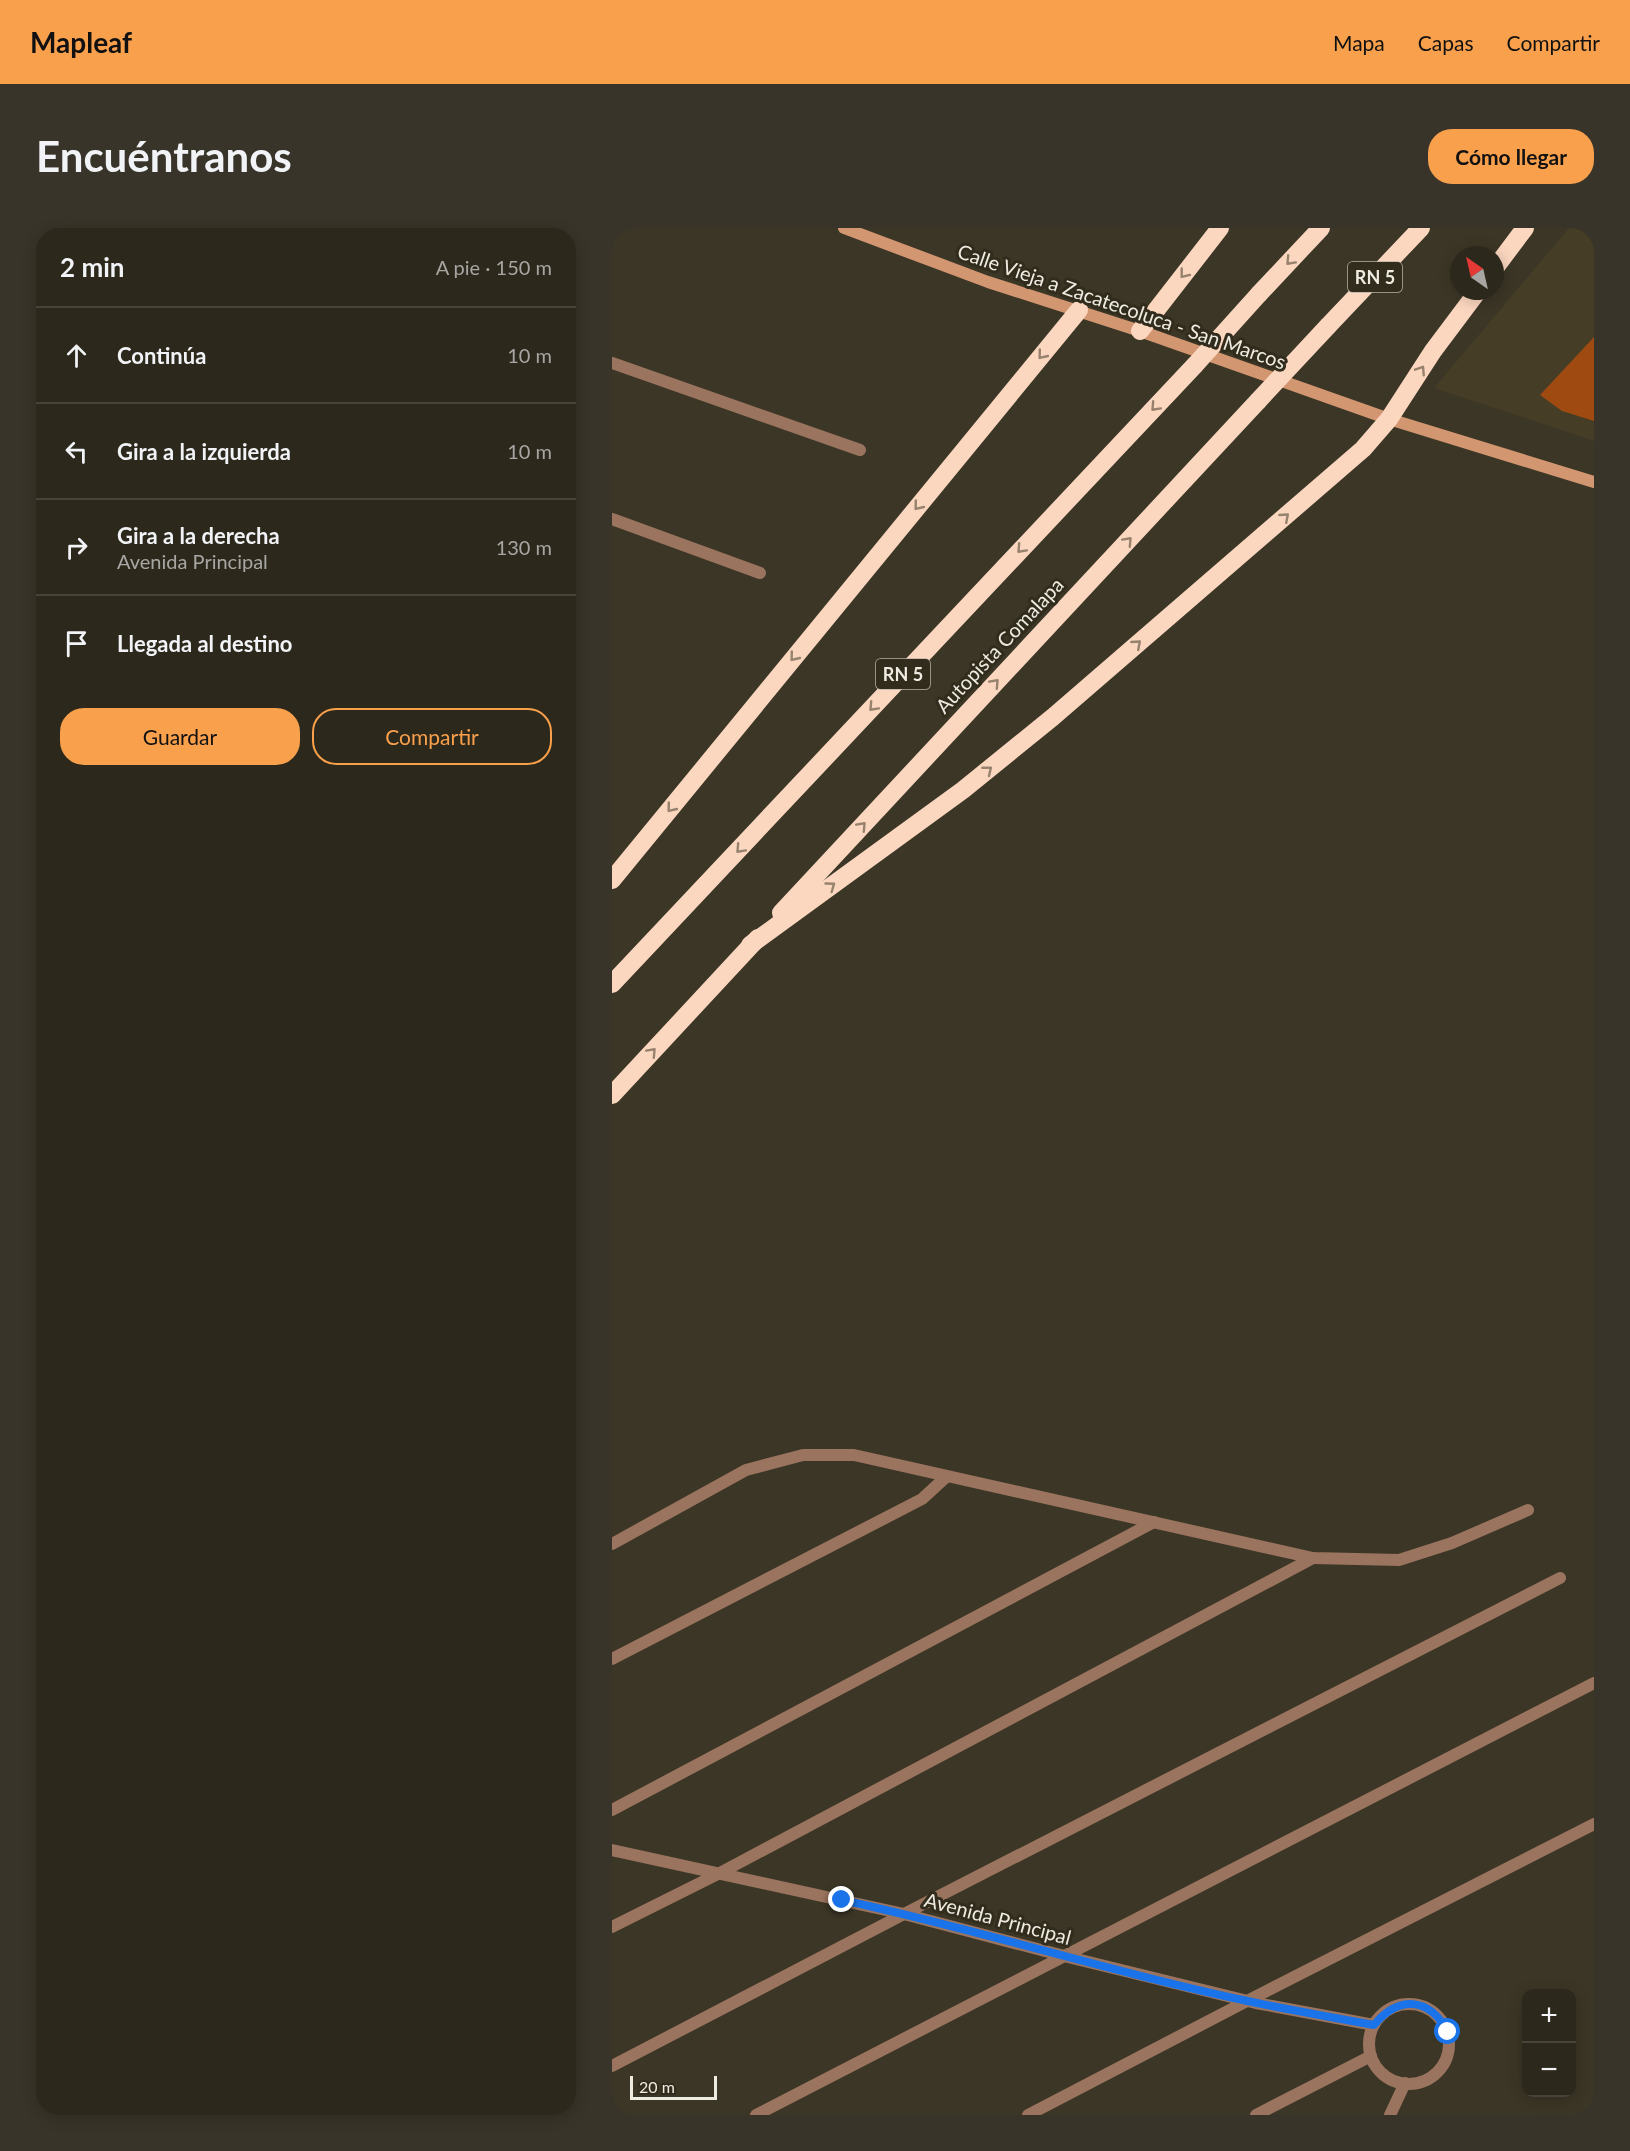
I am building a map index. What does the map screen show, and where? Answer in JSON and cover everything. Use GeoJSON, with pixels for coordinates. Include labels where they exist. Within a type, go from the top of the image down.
{"type":"FeatureCollection","features":[{"type":"Feature","properties":{"kind":"highway"},"geometry":{"type":"LineString","coordinates":[[1140,331],[1220,228]]}},
{"type":"Feature","properties":{"kind":"highway","name":"RN 5"},"geometry":{"type":"LineString","coordinates":[[612,984],[1321,228]]}},
{"type":"Feature","properties":{"kind":"highway","name":"Autopista Comalapa"},"geometry":{"type":"LineString","coordinates":[[612,1095],[1421,228]]}},
{"type":"Feature","properties":{"kind":"highway"},"geometry":{"type":"LineString","coordinates":[[1504,256],[1525,228]]}},
{"type":"Feature","properties":{"kind":"highway"},"geometry":{"type":"LineString","coordinates":[[750,945],[963,790],[1053,717],[1363,449],[1389,419],[1471,300]]}},
{"type":"Feature","properties":{"kind":"highway"},"geometry":{"type":"LineString","coordinates":[[612,880],[1079,310]]}},
{"type":"Feature","properties":{"kind":"main road","name":"Calle Vieja a Zacatecoluca - San Marcos"},"geometry":{"type":"LineString","coordinates":[[844,228],[988,282],[1079,310],[1389,419],[1594,482]]}},
{"type":"Feature","properties":{"kind":"street"},"geometry":{"type":"LineString","coordinates":[[612,363],[860,450]]}},
{"type":"Feature","properties":{"kind":"street"},"geometry":{"type":"LineString","coordinates":[[612,519],[760,573]]}},
{"type":"Feature","properties":{"kind":"street"},"geometry":{"type":"LineString","coordinates":[[612,1544],[746,1470],[803,1455],[854,1455],[1312,1558],[1398,1560],[1452,1544],[1528,1510]]}},
{"type":"Feature","properties":{"kind":"street"},"geometry":{"type":"LineString","coordinates":[[612,1659],[922,1498],[946,1477]]}},
{"type":"Feature","properties":{"kind":"street"},"geometry":{"type":"LineString","coordinates":[[612,1810],[1154,1522]]}},
{"type":"Feature","properties":{"kind":"street"},"geometry":{"type":"LineString","coordinates":[[612,1927],[717,1874],[1312,1558]]}},
{"type":"Feature","properties":{"kind":"street"},"geometry":{"type":"LineString","coordinates":[[612,2066],[1560,1578]]}},
{"type":"Feature","properties":{"kind":"street"},"geometry":{"type":"LineString","coordinates":[[756,2115],[1594,1683]]}},
{"type":"Feature","properties":{"kind":"street"},"geometry":{"type":"LineString","coordinates":[[1028,2115],[1594,1824]]}},
{"type":"Feature","properties":{"kind":"street","name":"Avenida Principal"},"geometry":{"type":"LineString","coordinates":[[612,1850],[904,1914],[1247,2001],[1374,2025]]}},
{"type":"Feature","properties":{"kind":"street"},"geometry":{"type":"LineString","coordinates":[[1413,2004],[1428,2008],[1440,2018],[1448,2032],[1449,2047],[1445,2062],[1435,2074],[1421,2082],[1405,2084],[1390,2079],[1378,2069],[1371,2056],[1369,2040],[1374,2025],[1384,2013],[1397,2005],[1413,2004]]}},
{"type":"Feature","properties":{"kind":"street"},"geometry":{"type":"LineString","coordinates":[[1256,2115],[1371,2056]]}},
{"type":"Feature","properties":{"kind":"street"},"geometry":{"type":"LineString","coordinates":[[1390,2115],[1405,2084]]}},
{"type":"Feature","properties":{"kind":"shaded area"},"geometry":{"type":"Polygon","coordinates":[[[1569,228],[1594,228],[1594,441],[1434,388],[1569,228]]]}},
{"type":"Feature","properties":{"kind":"building"},"geometry":{"type":"Polygon","coordinates":[[[1594,337],[1594,421],[1562,411],[1540,395],[1594,337]]]}},
{"type":"Feature","properties":{"kind":"route"},"geometry":{"type":"LineString","coordinates":[[842,1900],[1256,2003],[1374,2025],[1384,2013],[1397,2005],[1413,2004],[1428,2008],[1440,2018],[1448,2032]]}}]}
